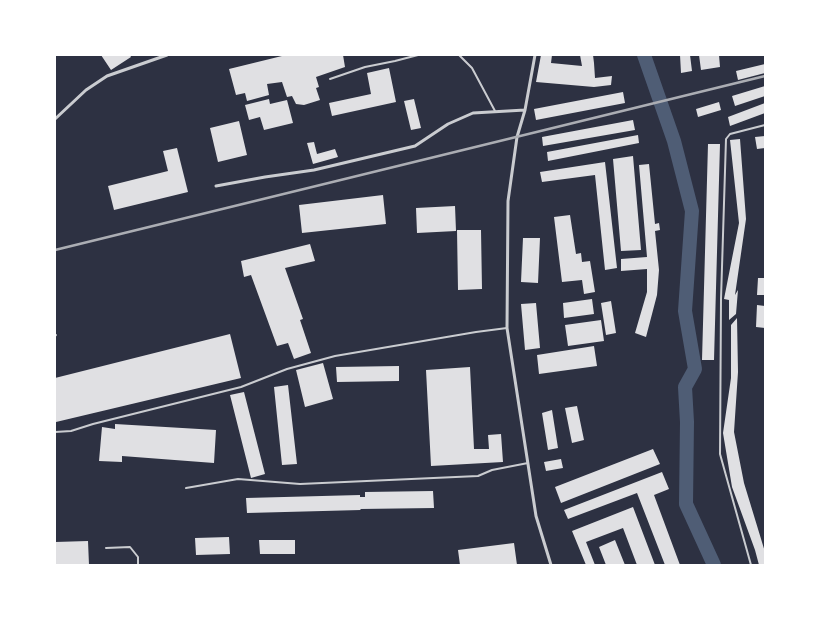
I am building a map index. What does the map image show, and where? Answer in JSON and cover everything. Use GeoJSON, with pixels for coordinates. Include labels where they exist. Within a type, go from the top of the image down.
{"type":"FeatureCollection","features":[{"type":"Feature","properties":{"kind":"street"},"geometry":{"type":"LineString","coordinates":[[55,119],[86,90],[107,76],[167,55]]}},
{"type":"Feature","properties":{"kind":"street"},"geometry":{"type":"LineString","coordinates":[[535,55],[517,137],[508,201],[507,328],[536,516],[551,565]]}},
{"type":"Feature","properties":{"kind":"street"},"geometry":{"type":"LineString","coordinates":[[216,186],[314,170],[415,146],[448,124],[474,113],[524,110]]}},
{"type":"Feature","properties":{"kind":"lane"},"geometry":{"type":"LineString","coordinates":[[330,79],[365,67],[418,55]]}},
{"type":"Feature","properties":{"kind":"lane"},"geometry":{"type":"LineString","coordinates":[[459,55],[472,68],[494,111],[524,110]]}},
{"type":"Feature","properties":{"kind":"lane"},"geometry":{"type":"LineString","coordinates":[[751,565],[720,454],[723,224],[726,139],[730,134],[765,124]]}},
{"type":"Feature","properties":{"kind":"lane"},"geometry":{"type":"LineString","coordinates":[[55,432],[71,431],[242,387],[287,369],[335,356],[507,328]]}},
{"type":"Feature","properties":{"kind":"lane"},"geometry":{"type":"LineString","coordinates":[[186,488],[238,479],[300,484],[478,476],[492,470],[528,463]]}},
{"type":"Feature","properties":{"kind":"lane"},"geometry":{"type":"LineString","coordinates":[[106,548],[130,547],[138,557],[138,565]]}},
{"type":"Feature","properties":{"kind":"building"},"geometry":{"type":"Polygon","coordinates":[[[101,55],[130,55],[131,57],[111,70],[101,55]]]}},
{"type":"Feature","properties":{"kind":"building"},"geometry":{"type":"Polygon","coordinates":[[[286,55],[343,55],[345,67],[316,77],[319,87],[316,88],[320,100],[304,105],[296,104],[292,96],[287,97],[282,82],[267,84],[269,95],[247,101],[245,93],[236,95],[229,69],[286,55]]]}},
{"type":"Feature","properties":{"kind":"building"},"geometry":{"type":"Polygon","coordinates":[[[541,55],[552,55],[551,63],[582,66],[580,55],[593,55],[595,78],[612,76],[611,85],[594,87],[536,82],[541,55]]]}},
{"type":"Feature","properties":{"kind":"building"},"geometry":{"type":"Polygon","coordinates":[[[680,55],[690,55],[692,71],[681,73],[680,55]]]}},
{"type":"Feature","properties":{"kind":"building"},"geometry":{"type":"Polygon","coordinates":[[[699,55],[719,55],[720,67],[701,70],[699,55]]]}},
{"type":"Feature","properties":{"kind":"building"},"geometry":{"type":"Polygon","coordinates":[[[765,64],[765,73],[738,80],[736,71],[765,64]]]}},
{"type":"Feature","properties":{"kind":"building"},"geometry":{"type":"Polygon","coordinates":[[[389,68],[396,102],[332,116],[329,103],[371,94],[367,73],[389,68]]]}},
{"type":"Feature","properties":{"kind":"building"},"geometry":{"type":"Polygon","coordinates":[[[765,86],[765,96],[735,106],[732,96],[765,86]]]}},
{"type":"Feature","properties":{"kind":"building"},"geometry":{"type":"Polygon","coordinates":[[[623,92],[625,103],[536,120],[534,109],[623,92]]]}},
{"type":"Feature","properties":{"kind":"building"},"geometry":{"type":"Polygon","coordinates":[[[269,99],[270,104],[287,100],[293,123],[264,130],[260,117],[249,120],[245,105],[269,99]]]}},
{"type":"Feature","properties":{"kind":"building"},"geometry":{"type":"Polygon","coordinates":[[[414,99],[421,128],[411,130],[404,101],[414,99]]]}},
{"type":"Feature","properties":{"kind":"building"},"geometry":{"type":"Polygon","coordinates":[[[719,102],[721,110],[698,117],[696,109],[719,102]]]}},
{"type":"Feature","properties":{"kind":"building"},"geometry":{"type":"Polygon","coordinates":[[[765,103],[765,113],[730,126],[728,117],[765,103]]]}},
{"type":"Feature","properties":{"kind":"building"},"geometry":{"type":"Polygon","coordinates":[[[633,120],[635,130],[543,146],[542,137],[633,120]]]}},
{"type":"Feature","properties":{"kind":"building"},"geometry":{"type":"Polygon","coordinates":[[[239,121],[247,155],[218,162],[210,128],[239,121]]]}},
{"type":"Feature","properties":{"kind":"building"},"geometry":{"type":"Polygon","coordinates":[[[638,135],[639,143],[548,161],[547,152],[638,135]]]}},
{"type":"Feature","properties":{"kind":"building"},"geometry":{"type":"Polygon","coordinates":[[[765,136],[765,148],[757,149],[755,137],[765,136]]]}},
{"type":"Feature","properties":{"kind":"building"},"geometry":{"type":"Polygon","coordinates":[[[740,139],[746,219],[735,295],[738,290],[736,314],[729,320],[729,300],[724,299],[739,223],[730,140],[740,139]]]}},
{"type":"Feature","properties":{"kind":"building"},"geometry":{"type":"Polygon","coordinates":[[[314,142],[317,154],[335,149],[338,157],[313,164],[307,143],[314,142]]]}},
{"type":"Feature","properties":{"kind":"building"},"geometry":{"type":"Polygon","coordinates":[[[708,144],[720,144],[714,360],[702,360],[708,144]]]}},
{"type":"Feature","properties":{"kind":"building"},"geometry":{"type":"Polygon","coordinates":[[[177,148],[188,192],[114,210],[108,186],[168,171],[163,151],[177,148]]]}},
{"type":"Feature","properties":{"kind":"building"},"geometry":{"type":"Polygon","coordinates":[[[633,156],[641,250],[621,251],[613,159],[633,156]]]}},
{"type":"Feature","properties":{"kind":"building"},"geometry":{"type":"Polygon","coordinates":[[[605,162],[617,268],[605,270],[595,175],[542,182],[540,172],[605,162]]]}},
{"type":"Feature","properties":{"kind":"building"},"geometry":{"type":"Polygon","coordinates":[[[649,164],[655,224],[659,223],[660,230],[655,231],[659,270],[657,295],[646,337],[635,333],[647,292],[647,269],[621,271],[621,259],[647,257],[639,165],[649,164]]]}},
{"type":"Feature","properties":{"kind":"building"},"geometry":{"type":"Polygon","coordinates":[[[383,195],[386,224],[302,233],[299,205],[383,195]]]}},
{"type":"Feature","properties":{"kind":"building"},"geometry":{"type":"Polygon","coordinates":[[[455,206],[456,231],[417,233],[416,208],[455,206]]]}},
{"type":"Feature","properties":{"kind":"building"},"geometry":{"type":"Polygon","coordinates":[[[570,215],[576,254],[581,253],[582,262],[590,261],[595,292],[584,294],[582,280],[562,282],[554,217],[570,215]]]}},
{"type":"Feature","properties":{"kind":"building"},"geometry":{"type":"Polygon","coordinates":[[[457,230],[481,230],[482,289],[458,290],[457,230]]]}},
{"type":"Feature","properties":{"kind":"building"},"geometry":{"type":"Polygon","coordinates":[[[523,238],[540,238],[538,283],[521,282],[523,238]]]}},
{"type":"Feature","properties":{"kind":"building"},"geometry":{"type":"Polygon","coordinates":[[[310,244],[315,261],[285,268],[303,319],[300,320],[311,353],[294,359],[288,343],[277,346],[251,275],[244,277],[241,261],[310,244]]]}},
{"type":"Feature","properties":{"kind":"building"},"geometry":{"type":"Polygon","coordinates":[[[758,278],[765,278],[765,295],[757,295],[758,278]]]}},
{"type":"Feature","properties":{"kind":"building"},"geometry":{"type":"Polygon","coordinates":[[[592,299],[594,314],[564,318],[563,303],[592,299]]]}},
{"type":"Feature","properties":{"kind":"building"},"geometry":{"type":"Polygon","coordinates":[[[611,301],[616,333],[606,335],[601,303],[611,301]]]}},
{"type":"Feature","properties":{"kind":"building"},"geometry":{"type":"Polygon","coordinates":[[[536,303],[540,348],[525,350],[521,304],[536,303]]]}},
{"type":"Feature","properties":{"kind":"building"},"geometry":{"type":"Polygon","coordinates":[[[757,305],[765,306],[765,328],[756,327],[757,305]]]}},
{"type":"Feature","properties":{"kind":"building"},"geometry":{"type":"Polygon","coordinates":[[[737,318],[738,372],[734,432],[744,483],[765,552],[765,565],[759,565],[732,487],[723,433],[731,378],[731,325],[737,318]]]}},
{"type":"Feature","properties":{"kind":"building"},"geometry":{"type":"Polygon","coordinates":[[[601,320],[604,341],[568,346],[565,325],[601,320]]]}},
{"type":"Feature","properties":{"kind":"building"},"geometry":{"type":"Polygon","coordinates":[[[230,334],[241,378],[56,422],[55,378],[230,334]]]}},
{"type":"Feature","properties":{"kind":"building"},"geometry":{"type":"Polygon","coordinates":[[[594,346],[597,366],[539,374],[537,355],[594,346]]]}},
{"type":"Feature","properties":{"kind":"building"},"geometry":{"type":"Polygon","coordinates":[[[323,363],[333,399],[305,407],[296,370],[323,363]]]}},
{"type":"Feature","properties":{"kind":"building"},"geometry":{"type":"Polygon","coordinates":[[[399,366],[399,381],[337,382],[336,367],[399,366]]]}},
{"type":"Feature","properties":{"kind":"building"},"geometry":{"type":"Polygon","coordinates":[[[470,367],[474,449],[489,449],[488,435],[501,434],[503,462],[431,466],[426,370],[470,367]]]}},
{"type":"Feature","properties":{"kind":"building"},"geometry":{"type":"Polygon","coordinates":[[[288,385],[297,464],[282,465],[274,387],[288,385]]]}},
{"type":"Feature","properties":{"kind":"building"},"geometry":{"type":"Polygon","coordinates":[[[244,392],[265,474],[251,478],[230,395],[244,392]]]}},
{"type":"Feature","properties":{"kind":"building"},"geometry":{"type":"Polygon","coordinates":[[[577,406],[584,440],[572,443],[565,408],[577,406]]]}},
{"type":"Feature","properties":{"kind":"building"},"geometry":{"type":"Polygon","coordinates":[[[552,410],[558,448],[548,450],[542,413],[552,410]]]}},
{"type":"Feature","properties":{"kind":"building"},"geometry":{"type":"Polygon","coordinates":[[[115,424],[216,430],[214,463],[122,456],[122,462],[99,461],[102,427],[115,429],[115,424]]]}},
{"type":"Feature","properties":{"kind":"building"},"geometry":{"type":"Polygon","coordinates":[[[653,449],[660,464],[561,503],[555,487],[653,449]]]}},
{"type":"Feature","properties":{"kind":"building"},"geometry":{"type":"Polygon","coordinates":[[[561,459],[563,468],[546,471],[544,462],[561,459]]]}},
{"type":"Feature","properties":{"kind":"building"},"geometry":{"type":"Polygon","coordinates":[[[662,472],[669,489],[654,495],[680,565],[665,565],[637,493],[568,519],[564,510],[662,472]]]}},
{"type":"Feature","properties":{"kind":"building"},"geometry":{"type":"Polygon","coordinates":[[[433,491],[434,508],[247,513],[246,498],[360,495],[360,497],[365,497],[365,492],[433,491]]]}},
{"type":"Feature","properties":{"kind":"building"},"geometry":{"type":"Polygon","coordinates":[[[633,507],[655,565],[637,565],[623,528],[586,542],[595,565],[586,565],[572,531],[633,507]]]}},
{"type":"Feature","properties":{"kind":"building"},"geometry":{"type":"Polygon","coordinates":[[[229,537],[230,554],[196,555],[195,538],[229,537]]]}},
{"type":"Feature","properties":{"kind":"building"},"geometry":{"type":"Polygon","coordinates":[[[259,540],[295,540],[295,554],[260,554],[259,540]]]}},
{"type":"Feature","properties":{"kind":"building"},"geometry":{"type":"Polygon","coordinates":[[[615,540],[625,565],[606,565],[599,547],[615,540]]]}},
{"type":"Feature","properties":{"kind":"building"},"geometry":{"type":"Polygon","coordinates":[[[88,541],[89,565],[55,565],[55,542],[88,541]]]}},
{"type":"Feature","properties":{"kind":"building"},"geometry":{"type":"Polygon","coordinates":[[[514,543],[517,565],[460,565],[458,550],[514,543]]]}},
{"type":"Feature","properties":{"kind":"waterway"},"geometry":{"type":"LineString","coordinates":[[644,55],[674,141],[692,211],[685,311],[695,369],[685,387],[687,422],[686,504],[714,565]]}},
{"type":"Feature","properties":{"kind":"railway"},"geometry":{"type":"LineString","coordinates":[[55,250],[765,76]]}}]}
